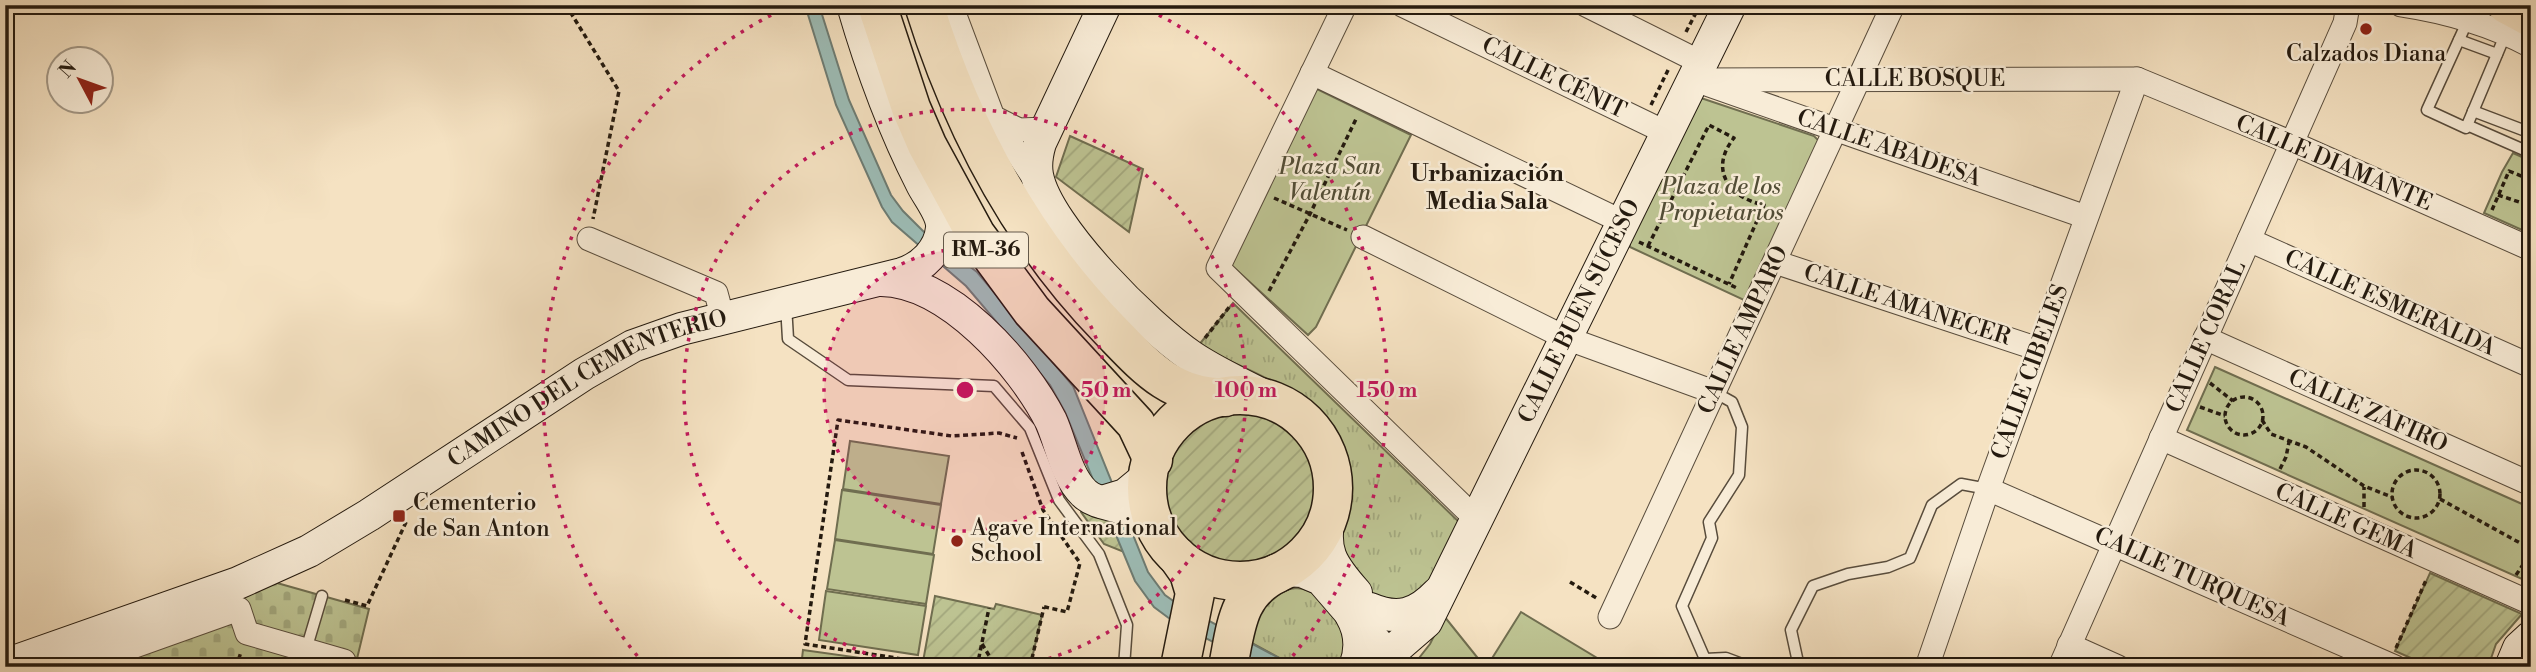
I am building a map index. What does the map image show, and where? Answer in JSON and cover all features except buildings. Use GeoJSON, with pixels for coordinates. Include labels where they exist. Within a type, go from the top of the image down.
{"type":"FeatureCollection","features":[{"type":"Feature","properties":{"kind":"highway","name":"RM-36"},"geometry":{"type":"LineString","coordinates":[[877,5],[911,108],[927,145],[976,235],[1032,312],[1136,424],[1150,468]]}},
{"type":"Feature","properties":{"kind":"highway","name":"RM-36"},"geometry":{"type":"LineString","coordinates":[[924,5],[958,102],[984,157],[1027,229],[1061,276],[1126,346],[1168,384],[1184,391],[1225,397],[1248,396],[1278,403],[1306,422],[1326,451],[1333,477],[1330,513],[1324,528],[1308,551],[1281,572],[1262,582],[1247,599],[1236,624],[1228,667]]}},
{"type":"Feature","properties":{"kind":"highway","name":"RM-36"},"geometry":{"type":"LineString","coordinates":[[1180,667],[1194,600],[1194,584],[1186,568],[1167,544],[1148,500],[1150,468],[1161,441],[1182,416],[1207,402],[1225,397]]}},
{"type":"Feature","properties":{"kind":"highway","name":"RM-36"},"geometry":{"type":"LineString","coordinates":[[1167,544],[1198,571],[1223,580],[1248,581],[1281,572]]}},
{"type":"Feature","properties":{"kind":"main road"},"geometry":{"type":"LineString","coordinates":[[853,5],[879,89],[910,161],[941,222],[936,252],[943,279],[964,316]]}},
{"type":"Feature","properties":{"kind":"main road"},"geometry":{"type":"LineString","coordinates":[[1105,5],[1046,129],[1036,159],[1042,191],[1069,234],[1148,322],[1200,363],[1278,403]]}},
{"type":"Feature","properties":{"kind":"main road","name":"CALLE BUEN SUCESO"},"geometry":{"type":"LineString","coordinates":[[1376,662],[1414,635],[1426,622],[1566,338],[1626,230],[1667,133],[1730,5]]}},
{"type":"Feature","properties":{"kind":"main road","name":"CAMINO DEL CEMENTERIO"},"geometry":{"type":"LineString","coordinates":[[5,665],[238,583],[309,551],[369,515],[608,359],[657,336],[902,274],[918,267],[930,256],[937,243]]}},
{"type":"Feature","properties":{"kind":"main road"},"geometry":{"type":"LineString","coordinates":[[876,280],[906,283],[924,289],[964,316],[1004,355],[1029,387],[1050,420],[1079,488],[1088,497],[1135,513],[1167,544]]}},
{"type":"Feature","properties":{"kind":"main road"},"geometry":{"type":"LineString","coordinates":[[1102,502],[1125,495],[1150,468]]}},
{"type":"Feature","properties":{"kind":"main road"},"geometry":{"type":"LineString","coordinates":[[1330,513],[1326,541],[1331,561],[1360,610]]}},
{"type":"Feature","properties":{"kind":"main road"},"geometry":{"type":"LineString","coordinates":[[1281,572],[1302,571],[1315,575],[1392,633],[1394,643],[1376,662]]}},
{"type":"Feature","properties":{"kind":"main road"},"geometry":{"type":"LineString","coordinates":[[1360,610],[1394,617],[1405,615],[1424,606],[1447,581]]}},
{"type":"Feature","properties":{"kind":"main road"},"geometry":{"type":"LineString","coordinates":[[2511,667],[2519,648],[2531,637]]}},
{"type":"Feature","properties":{"kind":"street"},"geometry":{"type":"LineString","coordinates":[[951,5],[993,117],[1042,191]]}},
{"type":"Feature","properties":{"kind":"street"},"geometry":{"type":"LineString","coordinates":[[1345,5],[1218,268],[1477,520]]}},
{"type":"Feature","properties":{"kind":"street","name":"CALLE CÉNIT"},"geometry":{"type":"LineString","coordinates":[[1402,5],[1667,133]]}},
{"type":"Feature","properties":{"kind":"street","name":"CALLE ABADESA"},"geometry":{"type":"LineString","coordinates":[[1586,5],[1698,71],[1836,130],[2085,217]]}},
{"type":"Feature","properties":{"kind":"street","name":"CALLE AMPARO"},"geometry":{"type":"LineString","coordinates":[[1610,617],[1893,5]]}},
{"type":"Feature","properties":{"kind":"street","name":"CALLE CORAL"},"geometry":{"type":"LineString","coordinates":[[2060,667],[2345,23],[2348,5]]}},
{"type":"Feature","properties":{"kind":"street"},"geometry":{"type":"LineString","coordinates":[[2401,5],[2437,10],[2469,19],[2514,17],[2531,46]]}},
{"type":"Feature","properties":{"kind":"street","name":"CALLE BOSQUE"},"geometry":{"type":"LineString","coordinates":[[1698,71],[1860,78],[2137,79]]}},
{"type":"Feature","properties":{"kind":"street"},"geometry":{"type":"LineString","coordinates":[[1312,73],[1626,230]]}},
{"type":"Feature","properties":{"kind":"street","name":"CALLE DIAMANTE"},"geometry":{"type":"LineString","coordinates":[[2137,79],[2292,143],[2531,249]]}},
{"type":"Feature","properties":{"kind":"street","name":"CALLE CIBELES"},"geometry":{"type":"LineString","coordinates":[[1927,667],[2085,217],[2137,79]]}},
{"type":"Feature","properties":{"kind":"street"},"geometry":{"type":"LineString","coordinates":[[993,117],[1019,130],[1046,129]]}},
{"type":"Feature","properties":{"kind":"street"},"geometry":{"type":"LineString","coordinates":[[1363,237],[1566,338],[1714,392]]}},
{"type":"Feature","properties":{"kind":"street"},"geometry":{"type":"LineString","coordinates":[[589,239],[716,293],[723,318]]}},
{"type":"Feature","properties":{"kind":"street","name":"CALLE ESMERALDA"},"geometry":{"type":"LineString","coordinates":[[2249,240],[2531,366]]}},
{"type":"Feature","properties":{"kind":"street","name":"CALLE AMANECER"},"geometry":{"type":"LineString","coordinates":[[1775,262],[2038,349]]}},
{"type":"Feature","properties":{"kind":"street","name":"CALLE ZAFIRO"},"geometry":{"type":"LineString","coordinates":[[2205,338],[2531,484]]}},
{"type":"Feature","properties":{"kind":"street","name":"CALLE GEMA"},"geometry":{"type":"LineString","coordinates":[[2161,438],[2531,603]]}},
{"type":"Feature","properties":{"kind":"street","name":"CALLE TURQUESA"},"geometry":{"type":"LineString","coordinates":[[1988,489],[2395,659]]}},
{"type":"Feature","properties":{"kind":"street"},"geometry":{"type":"LineString","coordinates":[[76,667],[239,609],[247,633],[303,658],[344,661],[342,667]]}},
{"type":"Feature","properties":{"kind":"street"},"geometry":{"type":"LineString","coordinates":[[1167,667],[1189,625]]}},
{"type":"Feature","properties":{"kind":"street"},"geometry":{"type":"LineString","coordinates":[[2069,645],[2118,667]]}},
{"type":"Feature","properties":{"kind":"lane"},"geometry":{"type":"LineString","coordinates":[[2469,19],[2427,110],[2466,128],[2514,17]]}},
{"type":"Feature","properties":{"kind":"lane"},"geometry":{"type":"LineString","coordinates":[[2459,40],[2497,54]]}},
{"type":"Feature","properties":{"kind":"lane"},"geometry":{"type":"LineString","coordinates":[[2473,111],[2531,133]]}},
{"type":"Feature","properties":{"kind":"lane"},"geometry":{"type":"LineString","coordinates":[[2468,125],[2531,153]]}},
{"type":"Feature","properties":{"kind":"lane"},"geometry":{"type":"LineString","coordinates":[[786,303],[788,338],[848,380],[994,386],[1030,428],[1059,500],[1099,554],[1127,625],[1124,667]]}},
{"type":"Feature","properties":{"kind":"lane"},"geometry":{"type":"LineString","coordinates":[[1714,392],[1732,402],[1742,427],[1739,475],[1709,522],[1712,538],[1682,606],[1705,659],[1726,659],[1750,667]]}},
{"type":"Feature","properties":{"kind":"lane"},"geometry":{"type":"LineString","coordinates":[[1799,667],[1791,630],[1813,586],[1848,573],[1888,568],[1910,558],[1932,505],[1961,484],[1988,489]]}},
{"type":"Feature","properties":{"kind":"lane"},"geometry":{"type":"LineString","coordinates":[[303,658],[322,596]]}},
{"type":"Feature","properties":{"kind":"path"},"geometry":{"type":"LineString","coordinates":[[566,5],[619,91],[589,239]]}},
{"type":"Feature","properties":{"kind":"path"},"geometry":{"type":"LineString","coordinates":[[1259,309],[1310,214],[1366,99]]}},
{"type":"Feature","properties":{"kind":"path"},"geometry":{"type":"LineString","coordinates":[[1648,246],[1709,125],[1734,138],[1723,158],[1727,184],[1739,196],[1764,205],[1729,285]]}},
{"type":"Feature","properties":{"kind":"path"},"geometry":{"type":"LineString","coordinates":[[2484,228],[2509,171],[2531,180]]}},
{"type":"Feature","properties":{"kind":"path"},"geometry":{"type":"LineString","coordinates":[[1256,190],[1363,237]]}},
{"type":"Feature","properties":{"kind":"path"},"geometry":{"type":"LineString","coordinates":[[2498,195],[2531,206]]}},
{"type":"Feature","properties":{"kind":"path"},"geometry":{"type":"LineString","coordinates":[[1626,230],[1648,246],[1746,292]]}},
{"type":"Feature","properties":{"kind":"path"},"geometry":{"type":"LineString","coordinates":[[2210,383],[2233,401]]}},
{"type":"Feature","properties":{"kind":"path"},"geometry":{"type":"LineString","coordinates":[[2262,419],[2256,430],[2243,435],[2231,431],[2225,416],[2233,401],[2244,397],[2256,402],[2271,434],[2306,447],[2364,485],[2392,497]]}},
{"type":"Feature","properties":{"kind":"path"},"geometry":{"type":"LineString","coordinates":[[2200,407],[2225,416]]}},
{"type":"Feature","properties":{"kind":"path"},"geometry":{"type":"LineString","coordinates":[[922,667],[922,662],[805,644],[838,420],[952,436],[999,433]]}},
{"type":"Feature","properties":{"kind":"path"},"geometry":{"type":"LineString","coordinates":[[2279,471],[2289,442]]}},
{"type":"Feature","properties":{"kind":"path"},"geometry":{"type":"LineString","coordinates":[[2417,470],[2430,474],[2437,482],[2440,499],[2431,513],[2411,518],[2398,510],[2392,497],[2392,488],[2401,475],[2417,470]]}},
{"type":"Feature","properties":{"kind":"path"},"geometry":{"type":"LineString","coordinates":[[2440,499],[2531,549]]}},
{"type":"Feature","properties":{"kind":"path"},"geometry":{"type":"LineString","coordinates":[[345,600],[367,607],[411,511]]}},
{"type":"Feature","properties":{"kind":"path"},"geometry":{"type":"LineString","coordinates":[[1030,667],[1042,607],[1067,612],[1080,563]]}},
{"type":"Feature","properties":{"kind":"path"},"geometry":{"type":"LineString","coordinates":[[2395,659],[2430,573]]}},
{"type":"Feature","properties":{"kind":"path"},"geometry":{"type":"LineString","coordinates":[[977,667],[989,608]]}},
{"type":"Feature","properties":{"kind":"path"},"geometry":{"type":"LineString","coordinates":[[982,645],[996,667]]}},
{"type":"Feature","properties":{"kind":"green space","name":"Plaza San Valentín"},"geometry":{"type":"Polygon","coordinates":[[[1315,88],[1411,135],[1316,327],[1308,335],[1230,264],[1315,88]]]}},
{"type":"Feature","properties":{"kind":"green space","name":"Plaza de los Propietarios"},"geometry":{"type":"Polygon","coordinates":[[[1698,97],[1814,136],[1821,143],[1746,301],[1630,247],[1629,237],[1698,97]]]}},
{"type":"Feature","properties":{"kind":"green space"},"geometry":{"type":"Polygon","coordinates":[[[1070,136],[1143,169],[1129,232],[1056,177],[1070,136]]]}},
{"type":"Feature","properties":{"kind":"green space"},"geometry":{"type":"Polygon","coordinates":[[[2513,153],[2531,161],[2531,234],[2484,213],[2513,153]]]}},
{"type":"Feature","properties":{"kind":"green space"},"geometry":{"type":"Polygon","coordinates":[[[1233,303],[1460,523],[1430,582],[1403,603],[1375,596],[1366,589],[1339,548],[1349,489],[1345,459],[1334,434],[1318,414],[1298,397],[1274,382],[1198,346],[1233,303]]]}},
{"type":"Feature","properties":{"kind":"green space"},"geometry":{"type":"Polygon","coordinates":[[[2215,367],[2531,508],[2531,583],[2187,430],[2215,367]]]}},
{"type":"Feature","properties":{"kind":"green space"},"geometry":{"type":"Polygon","coordinates":[[[1241,397],[1276,404],[1305,424],[1325,453],[1332,488],[1325,523],[1305,552],[1276,572],[1241,579],[1206,572],[1177,552],[1157,523],[1150,488],[1157,453],[1177,424],[1206,404],[1241,397]]]}},
{"type":"Feature","properties":{"kind":"green space"},"geometry":{"type":"Polygon","coordinates":[[[850,441],[949,456],[941,504],[843,489],[850,441]]]}},
{"type":"Feature","properties":{"kind":"green space"},"geometry":{"type":"Polygon","coordinates":[[[842,490],[941,505],[933,554],[835,539],[842,490]]]}},
{"type":"Feature","properties":{"kind":"green space"},"geometry":{"type":"Polygon","coordinates":[[[1082,508],[1111,520],[1124,552],[1104,544],[1081,512],[1082,508]]]}},
{"type":"Feature","properties":{"kind":"green space"},"geometry":{"type":"Polygon","coordinates":[[[835,540],[934,555],[926,604],[827,589],[835,540]]]}},
{"type":"Feature","properties":{"kind":"green space"},"geometry":{"type":"Polygon","coordinates":[[[2430,573],[2522,614],[2496,644],[2488,667],[2431,667],[2395,651],[2430,573]]]}},
{"type":"Feature","properties":{"kind":"green space"},"geometry":{"type":"Polygon","coordinates":[[[277,583],[369,609],[355,667],[33,667],[277,583]]]}},
{"type":"Feature","properties":{"kind":"green space"},"geometry":{"type":"Polygon","coordinates":[[[1304,589],[1320,598],[1346,636],[1340,667],[1296,667],[1248,641],[1257,613],[1284,590],[1304,589]]]}},
{"type":"Feature","properties":{"kind":"green space"},"geometry":{"type":"Polygon","coordinates":[[[826,591],[926,606],[918,655],[819,640],[826,591]]]}},
{"type":"Feature","properties":{"kind":"green space"},"geometry":{"type":"Polygon","coordinates":[[[935,596],[994,609],[996,604],[1042,615],[1030,667],[922,667],[935,596]]]}},
{"type":"Feature","properties":{"kind":"green space"},"geometry":{"type":"Polygon","coordinates":[[[1521,612],[1612,667],[1502,667],[1491,660],[1521,612]]]}},
{"type":"Feature","properties":{"kind":"green space"},"geometry":{"type":"Polygon","coordinates":[[[1444,616],[1485,667],[1412,667],[1430,644],[1444,616]]]}},
{"type":"Feature","properties":{"kind":"green space"},"geometry":{"type":"Polygon","coordinates":[[[803,650],[861,658],[860,667],[801,667],[803,650]]]}},
{"type":"Feature","properties":{"kind":"water"},"geometry":{"type":"Polygon","coordinates":[[[805,5],[819,5],[849,100],[891,195],[924,232],[977,272],[1073,386],[1148,572],[1165,595],[1296,667],[1262,667],[1174,622],[1154,607],[1135,581],[1065,412],[1050,385],[966,286],[892,222],[882,207],[836,105],[805,5]]]}},
{"type":"Feature","properties":{"kind":"place","name":"Calzados Diana"},"geometry":{"type":"Point","coordinates":[2366,29]}},
{"type":"Feature","properties":{"kind":"place","name":"Cementerio de San Anton"},"geometry":{"type":"Point","coordinates":[399,516]}},
{"type":"Feature","properties":{"kind":"place","name":"Agave International School"},"geometry":{"type":"Point","coordinates":[957,541]}},
{"type":"Feature","properties":{"kind":"district","name":"Urbanización Media Sala"},"geometry":{"type":"Point","coordinates":[1487,188]}}]}
